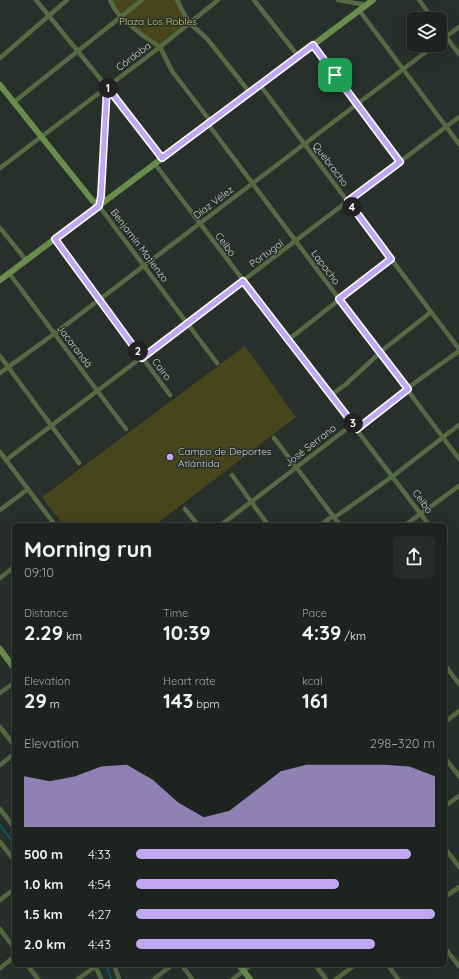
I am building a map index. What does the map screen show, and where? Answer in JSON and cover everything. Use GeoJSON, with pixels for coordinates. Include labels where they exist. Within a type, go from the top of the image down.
{"type":"FeatureCollection","features":[{"type":"Feature","properties":{"kind":"main road"},"geometry":{"type":"LineString","coordinates":[[0,280],[360,10],[364,3],[373,0]]}},
{"type":"Feature","properties":{"kind":"main road","name":"Benjamín Matienzo"},"geometry":{"type":"LineString","coordinates":[[0,85],[92,200],[99,206]]}},
{"type":"Feature","properties":{"kind":"main road"},"geometry":{"type":"LineString","coordinates":[[0,649],[12,665]]}},
{"type":"Feature","properties":{"kind":"main road"},"geometry":{"type":"LineString","coordinates":[[240,967],[250,979]]}},
{"type":"Feature","properties":{"kind":"street"},"geometry":{"type":"LineString","coordinates":[[36,0],[107,87],[162,158]]}},
{"type":"Feature","properties":{"kind":"street"},"geometry":{"type":"LineString","coordinates":[[0,58],[67,0]]}},
{"type":"Feature","properties":{"kind":"street"},"geometry":{"type":"LineString","coordinates":[[110,0],[121,17],[142,35],[160,47]]}},
{"type":"Feature","properties":{"kind":"street"},"geometry":{"type":"LineString","coordinates":[[14,102],[142,0]]}},
{"type":"Feature","properties":{"kind":"street"},"geometry":{"type":"LineString","coordinates":[[177,0],[189,23],[209,42],[250,93]]}},
{"type":"Feature","properties":{"kind":"street","name":"Córdoba"},"geometry":{"type":"LineString","coordinates":[[0,168],[160,47],[218,0]]}},
{"type":"Feature","properties":{"kind":"street"},"geometry":{"type":"LineString","coordinates":[[254,0],[298,56]]}},
{"type":"Feature","properties":{"kind":"street"},"geometry":{"type":"LineString","coordinates":[[338,0],[364,3]]}},
{"type":"Feature","properties":{"kind":"street"},"geometry":{"type":"LineString","coordinates":[[418,0],[427,12]]}},
{"type":"Feature","properties":{"kind":"street"},"geometry":{"type":"LineString","coordinates":[[360,10],[459,144]]}},
{"type":"Feature","properties":{"kind":"street"},"geometry":{"type":"LineString","coordinates":[[447,36],[459,27]]}},
{"type":"Feature","properties":{"kind":"street"},"geometry":{"type":"LineString","coordinates":[[447,38],[459,54]]}},
{"type":"Feature","properties":{"kind":"street"},"geometry":{"type":"LineString","coordinates":[[313,45],[400,162]]}},
{"type":"Feature","properties":{"kind":"street","name":"Lapacho"},"geometry":{"type":"LineString","coordinates":[[160,47],[172,72],[209,123],[296,242],[408,389],[459,459]]}},
{"type":"Feature","properties":{"kind":"street","name":"Díaz Vélez"},"geometry":{"type":"LineString","coordinates":[[0,373],[100,300],[426,52]]}},
{"type":"Feature","properties":{"kind":"street","name":"Quebracho"},"geometry":{"type":"LineString","coordinates":[[260,85],[459,350]]}},
{"type":"Feature","properties":{"kind":"street"},"geometry":{"type":"LineString","coordinates":[[99,206],[101,196],[107,87]]}},
{"type":"Feature","properties":{"kind":"street","name":"Portugal"},"geometry":{"type":"LineString","coordinates":[[6,460],[98,392],[459,117]]}},
{"type":"Feature","properties":{"kind":"street","name":"Ceibo"},"geometry":{"type":"LineString","coordinates":[[155,164],[427,523]]}},
{"type":"Feature","properties":{"kind":"street","name":"Benjamín Matienzo"},"geometry":{"type":"LineString","coordinates":[[99,206],[217,363]]}},
{"type":"Feature","properties":{"kind":"street"},"geometry":{"type":"LineString","coordinates":[[0,228],[26,260]]}},
{"type":"Feature","properties":{"kind":"street","name":"Cairo"},"geometry":{"type":"LineString","coordinates":[[55,239],[170,395]]}},
{"type":"Feature","properties":{"kind":"street"},"geometry":{"type":"LineString","coordinates":[[288,340],[391,259]]}},
{"type":"Feature","properties":{"kind":"street","name":"Jacarandá"},"geometry":{"type":"LineString","coordinates":[[9,273],[126,429]]}},
{"type":"Feature","properties":{"kind":"street"},"geometry":{"type":"LineString","coordinates":[[331,395],[345,385],[380,353],[431,312]]}},
{"type":"Feature","properties":{"kind":"street"},"geometry":{"type":"LineString","coordinates":[[357,429],[459,350]]}},
{"type":"Feature","properties":{"kind":"street"},"geometry":{"type":"LineString","coordinates":[[0,356],[79,463]]}},
{"type":"Feature","properties":{"kind":"street","name":"José Serrano"},"geometry":{"type":"LineString","coordinates":[[224,523],[353,424]]}},
{"type":"Feature","properties":{"kind":"street"},"geometry":{"type":"LineString","coordinates":[[324,523],[393,476],[459,425]]}},
{"type":"Feature","properties":{"kind":"street"},"geometry":{"type":"LineString","coordinates":[[274,438],[338,523]]}},
{"type":"Feature","properties":{"kind":"street"},"geometry":{"type":"LineString","coordinates":[[0,452],[54,523]]}},
{"type":"Feature","properties":{"kind":"street"},"geometry":{"type":"LineString","coordinates":[[232,475],[267,523]]}},
{"type":"Feature","properties":{"kind":"street"},"geometry":{"type":"LineString","coordinates":[[408,523],[459,486]]}},
{"type":"Feature","properties":{"kind":"street"},"geometry":{"type":"LineString","coordinates":[[0,510],[28,489]]}},
{"type":"Feature","properties":{"kind":"street"},"geometry":{"type":"LineString","coordinates":[[185,509],[196,523]]}},
{"type":"Feature","properties":{"kind":"street"},"geometry":{"type":"LineString","coordinates":[[0,578],[12,569]]}},
{"type":"Feature","properties":{"kind":"street"},"geometry":{"type":"LineString","coordinates":[[447,669],[459,684]]}},
{"type":"Feature","properties":{"kind":"street"},"geometry":{"type":"LineString","coordinates":[[0,693],[12,684]]}},
{"type":"Feature","properties":{"kind":"street"},"geometry":{"type":"LineString","coordinates":[[447,721],[459,712]]}},
{"type":"Feature","properties":{"kind":"street"},"geometry":{"type":"LineString","coordinates":[[0,726],[12,742]]}},
{"type":"Feature","properties":{"kind":"street"},"geometry":{"type":"LineString","coordinates":[[0,765],[12,756]]}},
{"type":"Feature","properties":{"kind":"street"},"geometry":{"type":"LineString","coordinates":[[447,761],[459,776]]}},
{"type":"Feature","properties":{"kind":"street"},"geometry":{"type":"LineString","coordinates":[[447,805],[459,796]]}},
{"type":"Feature","properties":{"kind":"street"},"geometry":{"type":"LineString","coordinates":[[0,809],[12,823]]}},
{"type":"Feature","properties":{"kind":"street"},"geometry":{"type":"LineString","coordinates":[[0,842],[12,857]]}},
{"type":"Feature","properties":{"kind":"street"},"geometry":{"type":"LineString","coordinates":[[447,851],[459,867]]}},
{"type":"Feature","properties":{"kind":"street"},"geometry":{"type":"LineString","coordinates":[[447,896],[459,887]]}},
{"type":"Feature","properties":{"kind":"street"},"geometry":{"type":"LineString","coordinates":[[0,900],[12,891]]}},
{"type":"Feature","properties":{"kind":"street"},"geometry":{"type":"LineString","coordinates":[[0,930],[12,945]]}},
{"type":"Feature","properties":{"kind":"street"},"geometry":{"type":"LineString","coordinates":[[447,951],[459,966]]}},
{"type":"Feature","properties":{"kind":"street"},"geometry":{"type":"LineString","coordinates":[[0,968],[12,959]]}},
{"type":"Feature","properties":{"kind":"street"},"geometry":{"type":"LineString","coordinates":[[29,967],[38,979]]}},
{"type":"Feature","properties":{"kind":"street"},"geometry":{"type":"LineString","coordinates":[[78,979],[93,967]]}},
{"type":"Feature","properties":{"kind":"street"},"geometry":{"type":"LineString","coordinates":[[97,967],[101,979]]}},
{"type":"Feature","properties":{"kind":"street"},"geometry":{"type":"LineString","coordinates":[[115,967],[119,979]]}},
{"type":"Feature","properties":{"kind":"street"},"geometry":{"type":"LineString","coordinates":[[154,979],[169,967]]}},
{"type":"Feature","properties":{"kind":"street"},"geometry":{"type":"LineString","coordinates":[[183,967],[192,979]]}},
{"type":"Feature","properties":{"kind":"street"},"geometry":{"type":"LineString","coordinates":[[233,979],[248,967]]}},
{"type":"Feature","properties":{"kind":"street"},"geometry":{"type":"LineString","coordinates":[[317,967],[326,979]]}},
{"type":"Feature","properties":{"kind":"street"},"geometry":{"type":"LineString","coordinates":[[336,979],[352,967]]}},
{"type":"Feature","properties":{"kind":"street"},"geometry":{"type":"LineString","coordinates":[[389,967],[398,979]]}},
{"type":"Feature","properties":{"kind":"green space","name":"Plaza Los Robles"},"geometry":{"type":"Polygon","coordinates":[[[110,0],[177,0],[189,23],[160,47],[121,17],[110,0]]]}},
{"type":"Feature","properties":{"kind":"green space","name":"Campo de Deportes Atlántida"},"geometry":{"type":"Polygon","coordinates":[[[245,346],[296,417],[158,523],[62,523],[42,497],[245,346]]]}},
{"type":"Feature","properties":{"kind":"waterway"},"geometry":{"type":"LineString","coordinates":[[0,825],[12,841]]}},
{"type":"Feature","properties":{"kind":"waterway"},"geometry":{"type":"LineString","coordinates":[[107,967],[111,979]]}},
{"type":"Feature","properties":{"kind":"place","name":"Campo de Deportes Atlántida"},"geometry":{"type":"Point","coordinates":[170,457]}},
{"type":"Feature","properties":{"kind":"route"},"geometry":{"type":"LineString","coordinates":[[313,45],[335,75],[400,162],[348,201],[391,259],[339,299],[408,389],[357,429],[243,281],[142,358],[55,239],[99,206],[101,196],[107,87],[162,158],[313,45]]}}]}
